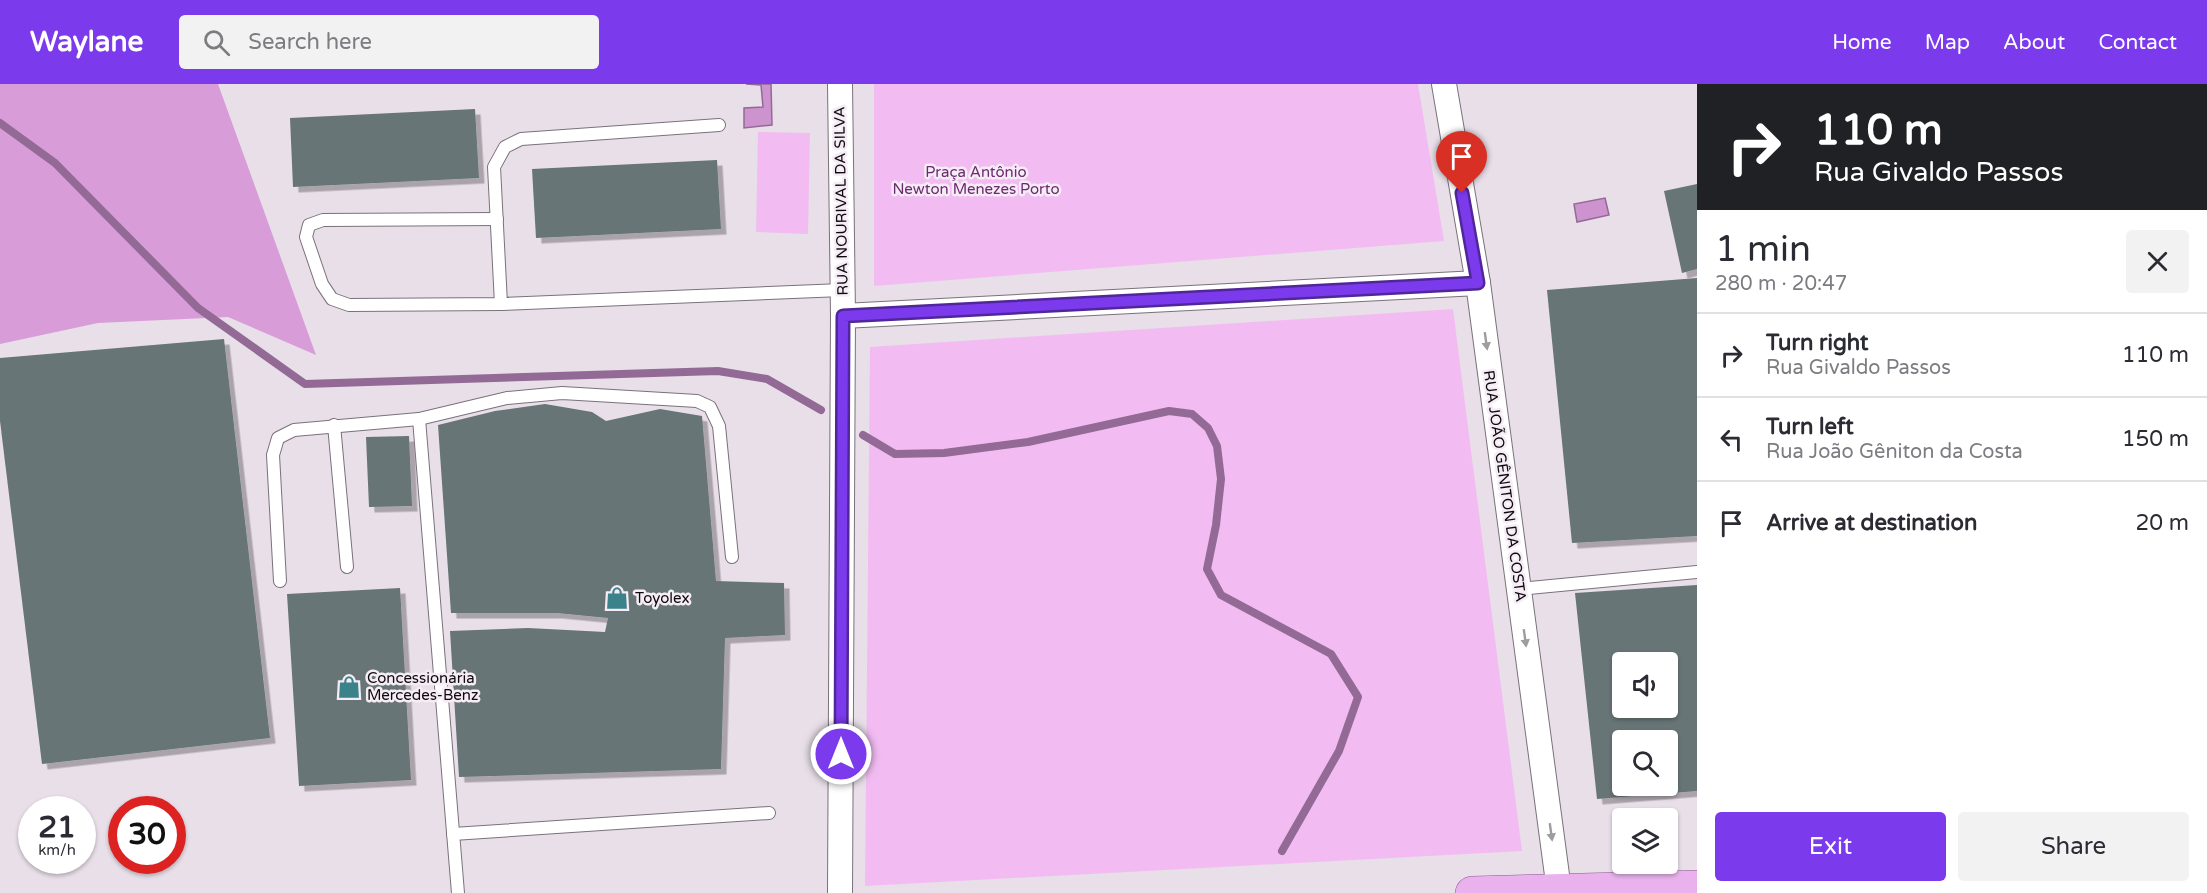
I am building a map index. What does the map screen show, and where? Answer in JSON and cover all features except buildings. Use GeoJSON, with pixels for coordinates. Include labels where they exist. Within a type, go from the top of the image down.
{"type":"FeatureCollection","features":[{"type":"Feature","properties":{"kind":"main road"},"geometry":{"type":"LineString","coordinates":[[1472,893],[1697,887]]}},
{"type":"Feature","properties":{"kind":"street","name":"RUA NOURIVAL DA SILVA"},"geometry":{"type":"LineString","coordinates":[[840,84],[843,316],[840,893]]}},
{"type":"Feature","properties":{"kind":"street","name":"RUA JOÃO GÊNITON DA COSTA"},"geometry":{"type":"LineString","coordinates":[[1444,84],[1478,283],[1519,590],[1545,892]]}},
{"type":"Feature","properties":{"kind":"street"},"geometry":{"type":"LineString","coordinates":[[843,316],[1478,283]]}},
{"type":"Feature","properties":{"kind":"lane"},"geometry":{"type":"LineString","coordinates":[[501,304],[494,167],[505,147],[521,139],[719,125]]}},
{"type":"Feature","properties":{"kind":"lane"},"geometry":{"type":"LineString","coordinates":[[497,219],[323,220],[309,225],[306,237],[322,284],[332,299],[349,305],[501,304],[842,290]]}},
{"type":"Feature","properties":{"kind":"lane"},"geometry":{"type":"LineString","coordinates":[[280,581],[273,455],[278,438],[294,430],[419,419],[507,398],[562,393],[697,401],[710,407],[719,426],[732,557]]}},
{"type":"Feature","properties":{"kind":"lane"},"geometry":{"type":"LineString","coordinates":[[419,419],[458,893]]}},
{"type":"Feature","properties":{"kind":"lane"},"geometry":{"type":"LineString","coordinates":[[334,425],[347,567]]}},
{"type":"Feature","properties":{"kind":"lane"},"geometry":{"type":"LineString","coordinates":[[1519,590],[1697,572]]}},
{"type":"Feature","properties":{"kind":"lane"},"geometry":{"type":"LineString","coordinates":[[453,834],[769,813]]}},
{"type":"Feature","properties":{"kind":"green space","name":"Praça Antônio Newton Menezes Porto"},"geometry":{"type":"Polygon","coordinates":[[[874,84],[1418,84],[1444,241],[874,286],[874,84]]]}},
{"type":"Feature","properties":{"kind":"green space"},"geometry":{"type":"Polygon","coordinates":[[[758,132],[810,133],[808,234],[756,232],[758,132]]]}},
{"type":"Feature","properties":{"kind":"green space"},"geometry":{"type":"Polygon","coordinates":[[[1453,309],[1522,851],[865,886],[870,347],[1453,309]]]}},
{"type":"Feature","properties":{"kind":"shaded area"},"geometry":{"type":"Polygon","coordinates":[[[0,84],[218,84],[316,355],[228,317],[98,323],[0,344],[0,84]]]}},
{"type":"Feature","properties":{"kind":"shaded area"},"geometry":{"type":"Polygon","coordinates":[[[746,84],[771,84],[772,125],[744,128],[744,108],[763,107],[761,85],[746,84]]]}},
{"type":"Feature","properties":{"kind":"shaded area"},"geometry":{"type":"Polygon","coordinates":[[[1605,198],[1609,215],[1577,222],[1574,204],[1605,198]]]}},
{"type":"Feature","properties":{"kind":"waterway"},"geometry":{"type":"LineString","coordinates":[[0,123],[55,163],[198,308],[305,384],[718,371],[767,379],[821,410]]}},
{"type":"Feature","properties":{"kind":"waterway"},"geometry":{"type":"LineString","coordinates":[[863,435],[895,454],[944,453],[1028,442],[1169,411],[1192,414],[1208,428],[1217,446],[1221,479],[1216,525],[1207,569],[1221,595],[1331,654],[1358,697],[1339,751],[1282,851]]}},
{"type":"Feature","properties":{"kind":"place","name":"Toyolex"},"geometry":{"type":"Point","coordinates":[617,598]}},
{"type":"Feature","properties":{"kind":"place","name":"Concessionária Mercedes-Benz"},"geometry":{"type":"Point","coordinates":[349,687]}},
{"type":"Feature","properties":{"kind":"route"},"geometry":{"type":"LineString","coordinates":[[841,754],[843,316],[1478,283],[1462,193]]}}]}
